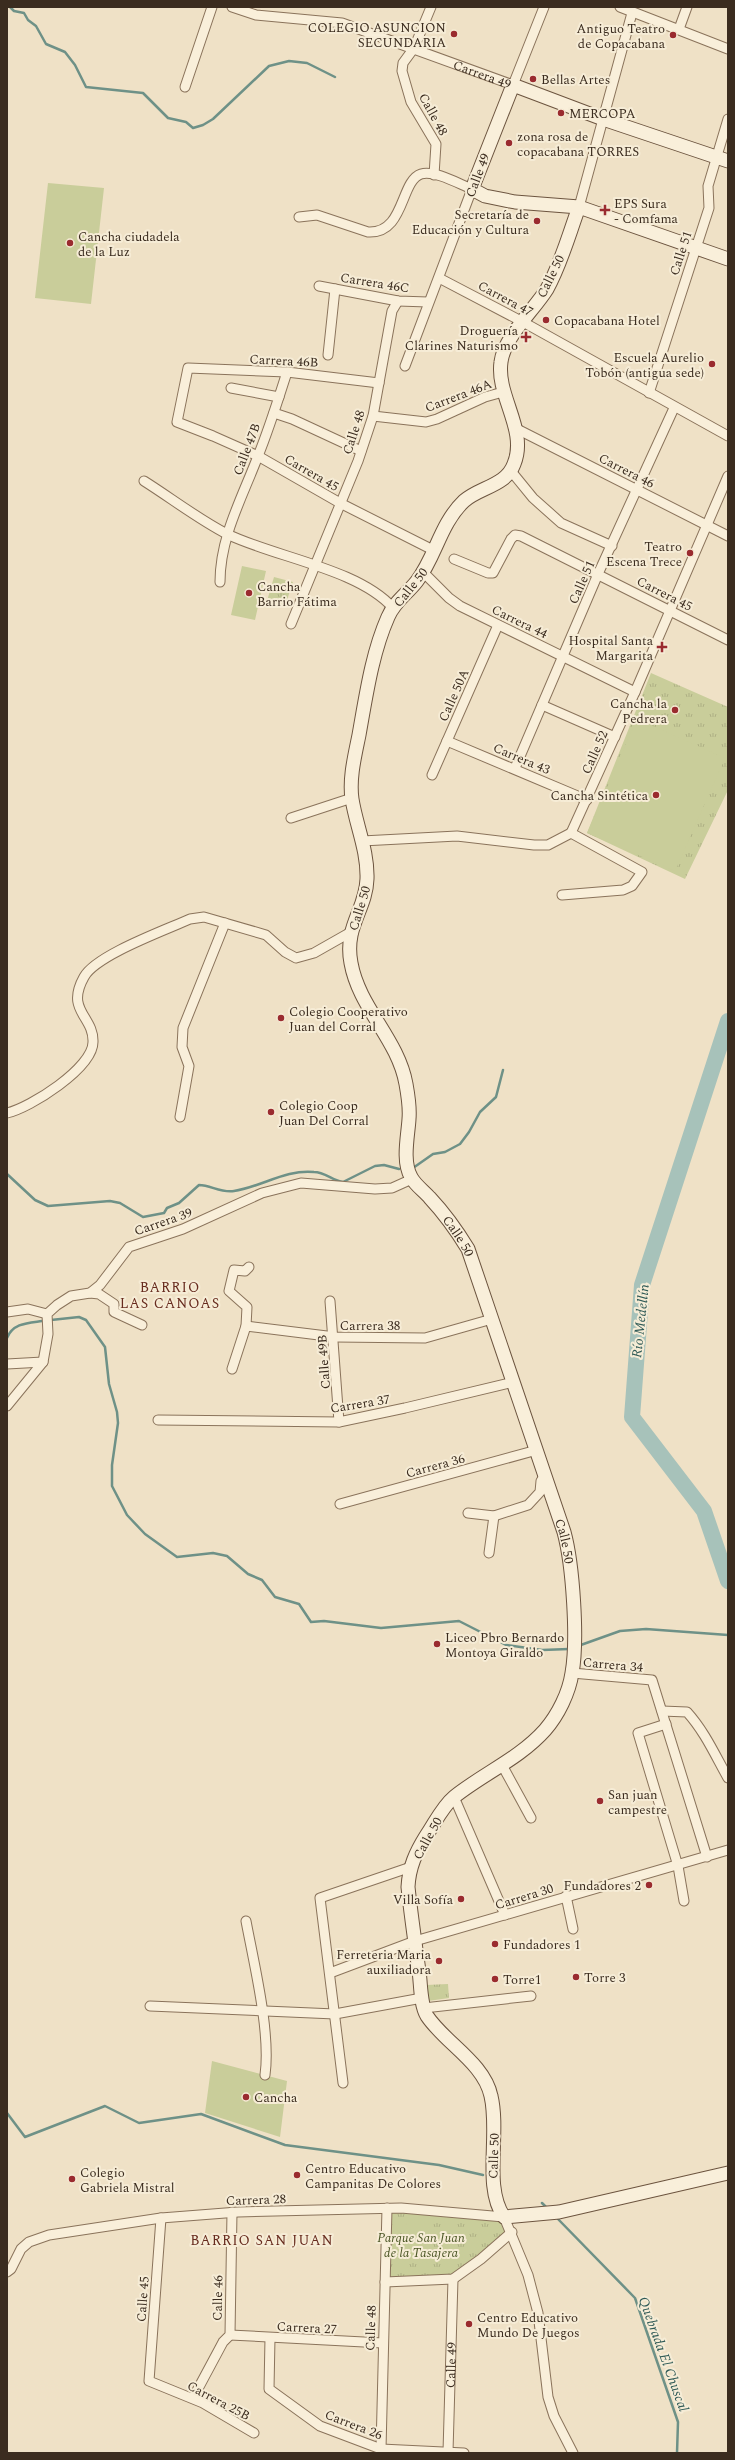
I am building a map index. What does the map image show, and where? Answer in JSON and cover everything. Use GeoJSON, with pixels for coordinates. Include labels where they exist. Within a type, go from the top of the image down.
{"type":"FeatureCollection","features":[{"type":"Feature","properties":{"kind":"street"},"geometry":{"type":"LineString","coordinates":[[185,87],[212,7]]}},
{"type":"Feature","properties":{"kind":"street","name":"Carrera 49"},"geometry":{"type":"LineString","coordinates":[[232,7],[256,15],[342,23],[414,48],[603,119],[722,159]]}},
{"type":"Feature","properties":{"kind":"street","name":"Calle 48"},"geometry":{"type":"LineString","coordinates":[[431,7],[414,48],[403,63],[402,71],[411,102],[436,144],[433,166],[434,175]]}},
{"type":"Feature","properties":{"kind":"street","name":"Calle 49"},"geometry":{"type":"LineString","coordinates":[[405,366],[428,302],[439,278],[472,189],[544,7]]}},
{"type":"Feature","properties":{"kind":"street"},"geometry":{"type":"LineString","coordinates":[[620,7],[632,13],[679,29],[728,49]]}},
{"type":"Feature","properties":{"kind":"street"},"geometry":{"type":"LineString","coordinates":[[679,29],[687,7]]}},
{"type":"Feature","properties":{"kind":"street","name":"Calle 50"},"geometry":{"type":"LineString","coordinates":[[573,2453],[554,2416],[548,2397],[538,2313],[528,2275],[512,2232],[496,2200],[492,2187],[494,2121],[491,2096],[487,2083],[476,2069],[440,2032],[423,2003],[408,1887],[411,1867],[416,1852],[444,1808],[454,1797],[524,1750],[545,1730],[555,1716],[567,1691],[572,1673],[574,1642],[569,1556],[564,1532],[468,1249],[450,1222],[412,1179],[407,1168],[409,1115],[406,1082],[393,1049],[374,1020],[355,980],[351,963],[351,932],[367,886],[367,872],[362,841],[352,798],[352,778],[370,675],[378,643],[393,608],[424,572],[433,550],[452,516],[465,501],[479,491],[502,480],[511,472],[516,461],[517,447],[515,428],[503,392],[501,360],[505,348],[550,282],[579,207],[632,13]]}},
{"type":"Feature","properties":{"kind":"street","name":"Calle 51"},"geometry":{"type":"LineString","coordinates":[[649,393],[709,208],[708,186],[722,159],[728,119]]}},
{"type":"Feature","properties":{"kind":"street"},"geometry":{"type":"LineString","coordinates":[[299,217],[317,215],[368,232],[376,232],[394,220],[413,180],[421,174],[434,175],[472,189],[484,196],[507,200],[579,207],[728,259]]}},
{"type":"Feature","properties":{"kind":"street","name":"Carrera 47"},"geometry":{"type":"LineString","coordinates":[[439,278],[523,322],[674,408],[728,436]]}},
{"type":"Feature","properties":{"kind":"street","name":"Carrera 46C"},"geometry":{"type":"LineString","coordinates":[[318,286],[398,301],[428,302]]}},
{"type":"Feature","properties":{"kind":"street"},"geometry":{"type":"LineString","coordinates":[[328,356],[335,289]]}},
{"type":"Feature","properties":{"kind":"street","name":"Calle 48"},"geometry":{"type":"LineString","coordinates":[[291,624],[361,451],[373,416],[392,311],[398,301]]}},
{"type":"Feature","properties":{"kind":"street","name":"Carrera 46B"},"geometry":{"type":"LineString","coordinates":[[176,422],[188,368],[287,372],[379,383]]}},
{"type":"Feature","properties":{"kind":"street","name":"Calle 47B"},"geometry":{"type":"LineString","coordinates":[[220,582],[220,564],[227,534],[274,413],[287,372]]}},
{"type":"Feature","properties":{"kind":"street"},"geometry":{"type":"LineString","coordinates":[[231,388],[279,396]]}},
{"type":"Feature","properties":{"kind":"street","name":"Carrera 46A"},"geometry":{"type":"LineString","coordinates":[[373,416],[426,422],[437,419],[485,397],[503,392]]}},
{"type":"Feature","properties":{"kind":"street","name":"Calle 51"},"geometry":{"type":"LineString","coordinates":[[515,768],[598,574],[674,408]]}},
{"type":"Feature","properties":{"kind":"street"},"geometry":{"type":"LineString","coordinates":[[274,413],[292,419],[361,451]]}},
{"type":"Feature","properties":{"kind":"street","name":"Carrera 45"},"geometry":{"type":"LineString","coordinates":[[176,422],[213,436],[258,456],[340,503],[433,550]]}},
{"type":"Feature","properties":{"kind":"street","name":"Carrera 46"},"geometry":{"type":"LineString","coordinates":[[515,428],[728,536]]}},
{"type":"Feature","properties":{"kind":"street"},"geometry":{"type":"LineString","coordinates":[[511,472],[533,498],[561,523],[612,546]]}},
{"type":"Feature","properties":{"kind":"street","name":"Calle 52"},"geometry":{"type":"LineString","coordinates":[[572,833],[635,692],[728,476]]}},
{"type":"Feature","properties":{"kind":"street"},"geometry":{"type":"LineString","coordinates":[[144,481],[227,534],[348,578],[374,590],[393,608]]}},
{"type":"Feature","properties":{"kind":"street","name":"Carrera 45"},"geometry":{"type":"LineString","coordinates":[[454,560],[488,573],[493,573],[515,535],[521,536],[728,640]]}},
{"type":"Feature","properties":{"kind":"street","name":"Carrera 44"},"geometry":{"type":"LineString","coordinates":[[424,572],[449,598],[498,625],[635,692]]}},
{"type":"Feature","properties":{"kind":"street","name":"Calle 50A"},"geometry":{"type":"LineString","coordinates":[[432,775],[498,625]]}},
{"type":"Feature","properties":{"kind":"street"},"geometry":{"type":"LineString","coordinates":[[542,705],[615,737]]}},
{"type":"Feature","properties":{"kind":"street","name":"Carrera 43"},"geometry":{"type":"LineString","coordinates":[[447,741],[515,768],[586,800]]}},
{"type":"Feature","properties":{"kind":"street"},"geometry":{"type":"LineString","coordinates":[[291,818],[352,798]]}},
{"type":"Feature","properties":{"kind":"street"},"geometry":{"type":"LineString","coordinates":[[362,841],[457,836],[534,845],[548,844],[572,833],[642,872],[632,886],[623,890],[562,895]]}},
{"type":"Feature","properties":{"kind":"street"},"geometry":{"type":"LineString","coordinates":[[7,1113],[27,1106],[52,1089],[85,1061],[92,1049],[93,1041],[91,1031],[78,1006],[77,997],[84,976],[103,959],[190,919],[204,917],[266,935],[285,952],[296,958],[314,953],[351,932]]}},
{"type":"Feature","properties":{"kind":"street"},"geometry":{"type":"LineString","coordinates":[[180,1117],[188,1066],[182,1047],[183,1028],[225,923]]}},
{"type":"Feature","properties":{"kind":"street","name":"Carrera 39"},"geometry":{"type":"LineString","coordinates":[[90,1293],[100,1285],[129,1246],[183,1229],[262,1192],[301,1183],[376,1189],[392,1188],[412,1179]]}},
{"type":"Feature","properties":{"kind":"street"},"geometry":{"type":"LineString","coordinates":[[232,1369],[246,1326],[248,1307],[229,1291],[234,1270],[245,1271],[249,1267]]}},
{"type":"Feature","properties":{"kind":"street"},"geometry":{"type":"LineString","coordinates":[[47,1314],[71,1296],[90,1293],[99,1294],[114,1304],[114,1312],[142,1324]]}},
{"type":"Feature","properties":{"kind":"street","name":"Calle 49B"},"geometry":{"type":"LineString","coordinates":[[330,1301],[335,1338],[339,1422]]}},
{"type":"Feature","properties":{"kind":"street"},"geometry":{"type":"LineString","coordinates":[[7,1312],[28,1309],[47,1314]]}},
{"type":"Feature","properties":{"kind":"street"},"geometry":{"type":"LineString","coordinates":[[7,1406],[43,1362],[48,1334],[47,1314]]}},
{"type":"Feature","properties":{"kind":"street","name":"Carrera 38"},"geometry":{"type":"LineString","coordinates":[[246,1326],[335,1338],[425,1338],[492,1319]]}},
{"type":"Feature","properties":{"kind":"street"},"geometry":{"type":"LineString","coordinates":[[7,1364],[43,1362]]}},
{"type":"Feature","properties":{"kind":"street","name":"Carrera 37"},"geometry":{"type":"LineString","coordinates":[[158,1420],[339,1422],[514,1382]]}},
{"type":"Feature","properties":{"kind":"street","name":"Carrera 36"},"geometry":{"type":"LineString","coordinates":[[340,1504],[537,1450]]}},
{"type":"Feature","properties":{"kind":"street"},"geometry":{"type":"LineString","coordinates":[[468,1513],[494,1516],[528,1505],[540,1492],[542,1478],[545,1476]]}},
{"type":"Feature","properties":{"kind":"street"},"geometry":{"type":"LineString","coordinates":[[489,1554],[494,1516]]}},
{"type":"Feature","properties":{"kind":"street","name":"Carrera 34"},"geometry":{"type":"LineString","coordinates":[[572,1673],[652,1680],[662,1711]]}},
{"type":"Feature","properties":{"kind":"street"},"geometry":{"type":"LineString","coordinates":[[707,1857],[662,1711],[687,1712],[708,1740],[728,1778]]}},
{"type":"Feature","properties":{"kind":"street"},"geometry":{"type":"LineString","coordinates":[[666,1724],[638,1733],[678,1866],[684,1901]]}},
{"type":"Feature","properties":{"kind":"street"},"geometry":{"type":"LineString","coordinates":[[502,1766],[532,1818]]}},
{"type":"Feature","properties":{"kind":"street"},"geometry":{"type":"LineString","coordinates":[[454,1797],[505,1915]]}},
{"type":"Feature","properties":{"kind":"street","name":"Carrera 30"},"geometry":{"type":"LineString","coordinates":[[330,1973],[415,1941],[566,1896],[678,1866],[728,1850]]}},
{"type":"Feature","properties":{"kind":"street"},"geometry":{"type":"LineString","coordinates":[[344,2083],[320,1898],[411,1867]]}},
{"type":"Feature","properties":{"kind":"street"},"geometry":{"type":"LineString","coordinates":[[566,1896],[573,1929]]}},
{"type":"Feature","properties":{"kind":"street"},"geometry":{"type":"LineString","coordinates":[[246,1921],[261,2009],[266,2064],[265,2075]]}},
{"type":"Feature","properties":{"kind":"street"},"geometry":{"type":"LineString","coordinates":[[150,2006],[261,2009],[335,2014],[423,2003],[531,1996]]}},
{"type":"Feature","properties":{"kind":"street"},"geometry":{"type":"LineString","coordinates":[[504,2217],[559,2212],[728,2173]]}},
{"type":"Feature","properties":{"kind":"street","name":"Calle 48"},"geometry":{"type":"LineString","coordinates":[[382,2449],[387,2208]]}},
{"type":"Feature","properties":{"kind":"street","name":"Carrera 28"},"geometry":{"type":"LineString","coordinates":[[7,2272],[11,2269],[21,2249],[35,2240],[49,2235],[161,2218],[232,2212],[387,2208],[504,2217]]}},
{"type":"Feature","properties":{"kind":"street","name":"Calle 46"},"geometry":{"type":"LineString","coordinates":[[193,2398],[223,2342],[230,2335],[232,2212]]}},
{"type":"Feature","properties":{"kind":"street","name":"Calle 45"},"geometry":{"type":"LineString","coordinates":[[149,2381],[161,2218]]}},
{"type":"Feature","properties":{"kind":"street"},"geometry":{"type":"LineString","coordinates":[[385,2282],[453,2279],[481,2259],[512,2232]]}},
{"type":"Feature","properties":{"kind":"street","name":"Calle 49"},"geometry":{"type":"LineString","coordinates":[[448,2452],[453,2279]]}},
{"type":"Feature","properties":{"kind":"street","name":"Carrera 27"},"geometry":{"type":"LineString","coordinates":[[230,2335],[383,2343]]}},
{"type":"Feature","properties":{"kind":"street","name":"Carrera 26"},"geometry":{"type":"LineString","coordinates":[[270,2338],[269,2389],[320,2426],[382,2449],[464,2453]]}},
{"type":"Feature","properties":{"kind":"street","name":"Carrera 25B"},"geometry":{"type":"LineString","coordinates":[[149,2381],[193,2398],[254,2433]]}},
{"type":"Feature","properties":{"kind":"green space","name":"Cancha ciudadela de la Luz"},"geometry":{"type":"Polygon","coordinates":[[[48,183],[104,188],[91,304],[35,298],[48,183]]]}},
{"type":"Feature","properties":{"kind":"green space","name":"Cancha Barrio Fátima"},"geometry":{"type":"Polygon","coordinates":[[[242,566],[266,571],[255,620],[231,615],[242,566]]]}},
{"type":"Feature","properties":{"kind":"green space"},"geometry":{"type":"Polygon","coordinates":[[[274,577],[293,582],[285,606],[267,601],[274,577]]]}},
{"type":"Feature","properties":{"kind":"green space","name":"Cancha Sintética"},"geometry":{"type":"Polygon","coordinates":[[[651,673],[728,707],[728,790],[685,879],[587,833],[651,673]]]}},
{"type":"Feature","properties":{"kind":"green space","name":"Cancha Sintética"},"geometry":{"type":"Polygon","coordinates":[[[637,719],[725,758],[675,871],[587,833],[637,719]]]}},
{"type":"Feature","properties":{"kind":"green space"},"geometry":{"type":"Polygon","coordinates":[[[448,1984],[449,1998],[428,2001],[426,1985],[448,1984]]]}},
{"type":"Feature","properties":{"kind":"green space","name":"Cancha"},"geometry":{"type":"Polygon","coordinates":[[[212,2061],[287,2081],[280,2137],[205,2113],[212,2061]]]}},
{"type":"Feature","properties":{"kind":"green space","name":"Parque San Juan de la Tasajera"},"geometry":{"type":"Polygon","coordinates":[[[388,2209],[500,2213],[512,2232],[453,2278],[385,2281],[388,2209]]]}},
{"type":"Feature","properties":{"kind":"green space"},"geometry":{"type":"Polygon","coordinates":[[[407,2212],[434,2214],[431,2263],[405,2261],[407,2212]]]}},
{"type":"Feature","properties":{"kind":"waterway"},"geometry":{"type":"LineString","coordinates":[[10,7],[14,11],[24,13],[28,20],[36,26],[46,44],[65,52],[75,65],[86,87],[143,93],[168,118],[186,122],[193,128],[203,125],[213,119],[269,66],[289,61],[307,63],[335,77]]}},
{"type":"Feature","properties":{"kind":"waterway","name":"Río Medellín"},"geometry":{"type":"LineString","coordinates":[[728,1021],[642,1285],[632,1417],[704,1511],[728,1581]]}},
{"type":"Feature","properties":{"kind":"waterway","name":"BARRIO LAS CANOAS"},"geometry":{"type":"LineString","coordinates":[[413,1168],[433,1154],[445,1152],[460,1144],[469,1132],[480,1112],[496,1097],[503,1070]]}},
{"type":"Feature","properties":{"kind":"waterway","name":"BARRIO LAS CANOAS"},"geometry":{"type":"LineString","coordinates":[[7,1174],[35,1200],[48,1206],[110,1201],[120,1203],[143,1217],[164,1213],[167,1208],[179,1203],[199,1185],[224,1191],[234,1191],[293,1173],[318,1172],[343,1182],[375,1166],[384,1165],[399,1169]]}},
{"type":"Feature","properties":{"kind":"waterway"},"geometry":{"type":"LineString","coordinates":[[51,1320],[79,1317],[86,1320],[105,1347],[109,1384],[117,1412],[118,1423],[112,1465],[112,1486],[127,1515],[145,1534],[177,1557],[213,1553],[227,1556],[248,1574],[262,1580],[275,1597],[299,1604],[311,1622],[324,1621],[381,1628],[459,1621],[506,1645],[542,1650],[569,1649]]}},
{"type":"Feature","properties":{"kind":"waterway"},"geometry":{"type":"LineString","coordinates":[[7,1338],[13,1329],[17,1327],[26,1323],[42,1321]]}},
{"type":"Feature","properties":{"kind":"waterway"},"geometry":{"type":"LineString","coordinates":[[578,1646],[620,1631],[646,1629],[728,1635]]}},
{"type":"Feature","properties":{"kind":"waterway"},"geometry":{"type":"LineString","coordinates":[[7,2113],[25,2137],[105,2106],[139,2123],[201,2114],[285,2145],[439,2165],[483,2175]]}},
{"type":"Feature","properties":{"kind":"waterway","name":"Quebrada El Chuscal"},"geometry":{"type":"LineString","coordinates":[[542,2203],[547,2208]]}},
{"type":"Feature","properties":{"kind":"waterway","name":"Quebrada El Chuscal"},"geometry":{"type":"LineString","coordinates":[[556,2217],[635,2298],[678,2422],[677,2453]]}},
{"type":"Feature","properties":{"kind":"place","name":"COLEGIO ASUNCION SECUNDARIA"},"geometry":{"type":"Point","coordinates":[454,34]}},
{"type":"Feature","properties":{"kind":"place","name":"Antiguo Teatro de Copacabana"},"geometry":{"type":"Point","coordinates":[673,35]}},
{"type":"Feature","properties":{"kind":"place","name":"Bellas Artes"},"geometry":{"type":"Point","coordinates":[533,79]}},
{"type":"Feature","properties":{"kind":"place","name":"MERCOPA"},"geometry":{"type":"Point","coordinates":[561,113]}},
{"type":"Feature","properties":{"kind":"place","name":"zona rosa de copacabana TORRES"},"geometry":{"type":"Point","coordinates":[509,143]}},
{"type":"Feature","properties":{"kind":"place","name":"EPS Sura - Comfama"},"geometry":{"type":"Point","coordinates":[605,210]}},
{"type":"Feature","properties":{"kind":"place","name":"Secretaría de Educación y Cultura"},"geometry":{"type":"Point","coordinates":[537,221]}},
{"type":"Feature","properties":{"kind":"place","name":"Cancha ciudadela de la Luz"},"geometry":{"type":"Point","coordinates":[70,243]}},
{"type":"Feature","properties":{"kind":"place","name":"Copacabana Hotel"},"geometry":{"type":"Point","coordinates":[546,320]}},
{"type":"Feature","properties":{"kind":"place","name":"Droguería Clarines Naturismo"},"geometry":{"type":"Point","coordinates":[526,337]}},
{"type":"Feature","properties":{"kind":"place","name":"Escuela Aurelio Tobón (antigua sede)"},"geometry":{"type":"Point","coordinates":[712,364]}},
{"type":"Feature","properties":{"kind":"place","name":"Teatro Escena Trece"},"geometry":{"type":"Point","coordinates":[690,553]}},
{"type":"Feature","properties":{"kind":"place","name":"Cancha Barrio Fátima"},"geometry":{"type":"Point","coordinates":[249,593]}},
{"type":"Feature","properties":{"kind":"place","name":"Hospital Santa Margarita"},"geometry":{"type":"Point","coordinates":[662,647]}},
{"type":"Feature","properties":{"kind":"place","name":"Cancha la Pedrera"},"geometry":{"type":"Point","coordinates":[675,710]}},
{"type":"Feature","properties":{"kind":"place","name":"Cancha Sintética"},"geometry":{"type":"Point","coordinates":[656,795]}},
{"type":"Feature","properties":{"kind":"place","name":"Colegio Cooperativo Juan del Corral"},"geometry":{"type":"Point","coordinates":[281,1018]}},
{"type":"Feature","properties":{"kind":"place","name":"Colegio Coop Juan Del Corral"},"geometry":{"type":"Point","coordinates":[271,1112]}},
{"type":"Feature","properties":{"kind":"place","name":"Liceo Pbro Bernardo Montoya Giraldo"},"geometry":{"type":"Point","coordinates":[437,1644]}},
{"type":"Feature","properties":{"kind":"place","name":"San juan campestre"},"geometry":{"type":"Point","coordinates":[600,1801]}},
{"type":"Feature","properties":{"kind":"place","name":"Fundadores 2"},"geometry":{"type":"Point","coordinates":[649,1885]}},
{"type":"Feature","properties":{"kind":"place","name":"Villa Sofía"},"geometry":{"type":"Point","coordinates":[461,1899]}},
{"type":"Feature","properties":{"kind":"place","name":"Fundadores 1"},"geometry":{"type":"Point","coordinates":[495,1944]}},
{"type":"Feature","properties":{"kind":"place","name":"Ferreteria Maria auxiliadora"},"geometry":{"type":"Point","coordinates":[439,1961]}},
{"type":"Feature","properties":{"kind":"place","name":"Torre 3"},"geometry":{"type":"Point","coordinates":[576,1977]}},
{"type":"Feature","properties":{"kind":"place","name":"Torre1"},"geometry":{"type":"Point","coordinates":[495,1979]}},
{"type":"Feature","properties":{"kind":"place","name":"Cancha"},"geometry":{"type":"Point","coordinates":[246,2097]}},
{"type":"Feature","properties":{"kind":"place","name":"Centro Educativo Campanitas De Colores"},"geometry":{"type":"Point","coordinates":[297,2175]}},
{"type":"Feature","properties":{"kind":"place","name":"Colegio Gabriela Mistral"},"geometry":{"type":"Point","coordinates":[72,2179]}},
{"type":"Feature","properties":{"kind":"place","name":"Centro Educativo Mundo De Juegos"},"geometry":{"type":"Point","coordinates":[469,2324]}},
{"type":"Feature","properties":{"kind":"district","name":"BARRIO LAS CANOAS"},"geometry":{"type":"Point","coordinates":[170,1296]}},
{"type":"Feature","properties":{"kind":"district","name":"BARRIO SAN JUAN"},"geometry":{"type":"Point","coordinates":[262,2240]}}]}
